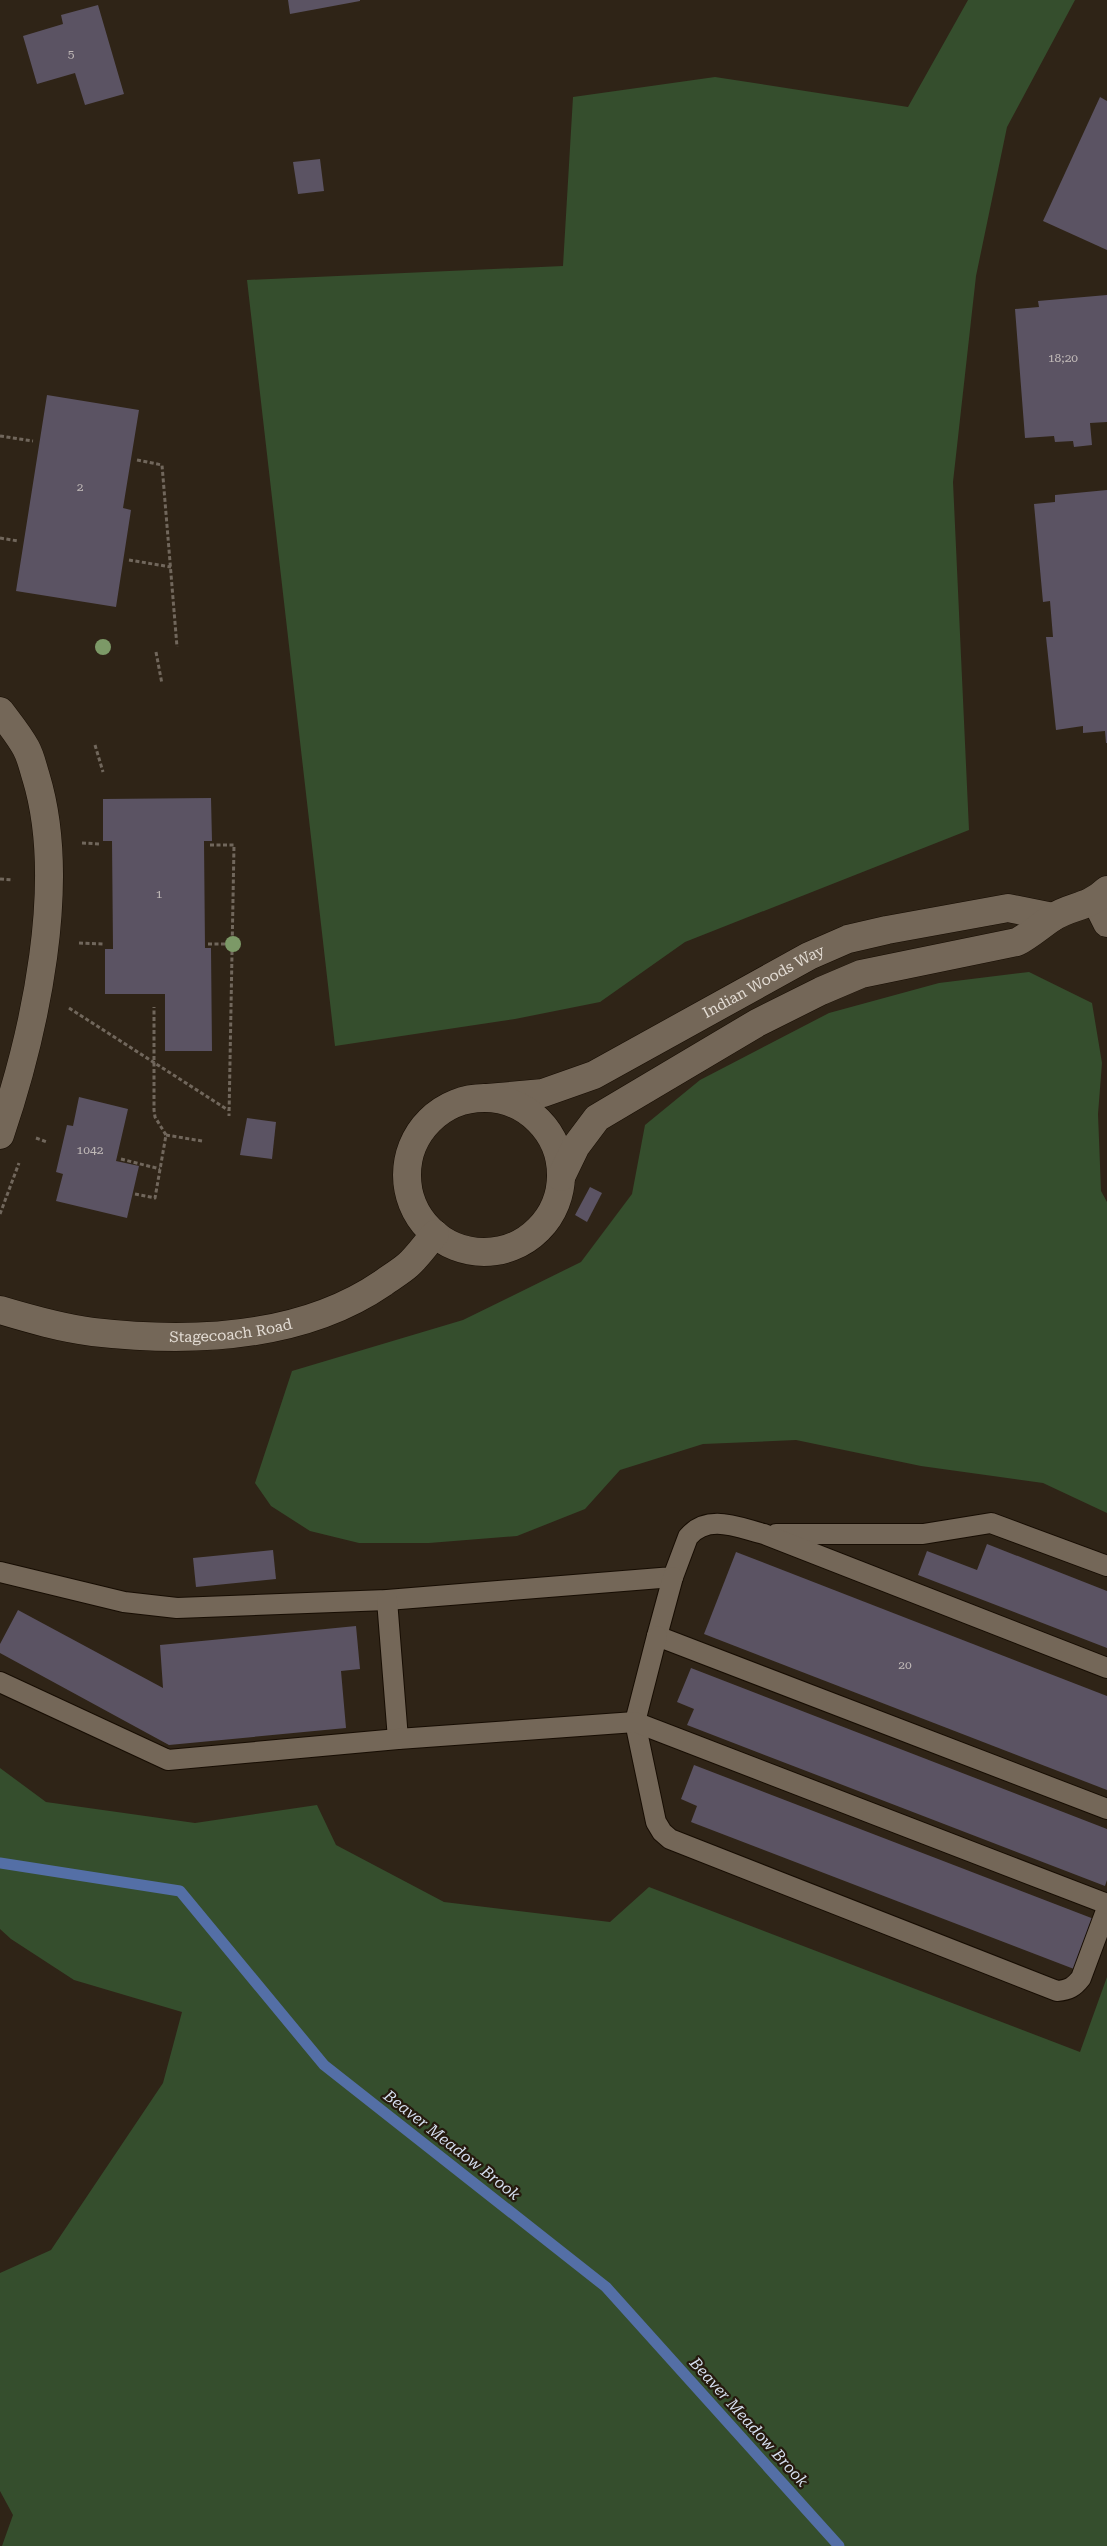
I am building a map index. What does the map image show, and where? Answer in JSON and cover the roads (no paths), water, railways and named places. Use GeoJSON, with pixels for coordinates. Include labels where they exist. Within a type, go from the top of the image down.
{"type":"FeatureCollection","features":[{"type":"Feature","properties":{"kind":"street"},"geometry":{"type":"LineString","coordinates":[[0,711],[27,749],[44,804],[50,862],[38,987],[25,1054],[0,1135]]}},
{"type":"Feature","properties":{"kind":"street"},"geometry":{"type":"LineString","coordinates":[[561,1177],[576,1146],[597,1118],[757,1023],[821,990],[861,974],[1017,942],[1035,933],[1054,917],[1103,904]]}},
{"type":"Feature","properties":{"kind":"street","name":"Indian Woods Way"},"geometry":{"type":"LineString","coordinates":[[487,1098],[544,1093],[594,1075],[809,956],[848,939],[1008,908],[1054,917]]}},
{"type":"Feature","properties":{"kind":"street"},"geometry":{"type":"LineString","coordinates":[[487,1098],[516,1105],[530,1112],[541,1122],[550,1134],[556,1148],[561,1177],[559,1194],[548,1218],[530,1236],[516,1245],[500,1250],[466,1250],[449,1244],[435,1234],[424,1223],[409,1194],[407,1179],[412,1148],[429,1120],[456,1103],[487,1098]]}},
{"type":"Feature","properties":{"kind":"street","name":"Stagecoach Road"},"geometry":{"type":"LineString","coordinates":[[0,1310],[91,1332],[146,1336],[215,1335],[279,1328],[327,1313],[367,1294],[407,1266],[435,1234]]}},
{"type":"Feature","properties":{"kind":"lane"},"geometry":{"type":"LineString","coordinates":[[1107,1668],[764,1534],[719,1523],[703,1526],[688,1537],[673,1576],[635,1722],[656,1822],[662,1832],[681,1845],[1057,1991],[1066,1991],[1075,1986],[1080,1978],[1107,1908]]}},
{"type":"Feature","properties":{"kind":"lane"},"geometry":{"type":"LineString","coordinates":[[764,1534],[923,1534],[991,1523],[1107,1566]]}},
{"type":"Feature","properties":{"kind":"lane"},"geometry":{"type":"LineString","coordinates":[[0,1572],[124,1602],[177,1608],[387,1600],[673,1576]]}},
{"type":"Feature","properties":{"kind":"lane"},"geometry":{"type":"LineString","coordinates":[[387,1600],[398,1740]]}},
{"type":"Feature","properties":{"kind":"lane"},"geometry":{"type":"LineString","coordinates":[[658,1636],[1107,1809]]}},
{"type":"Feature","properties":{"kind":"lane"},"geometry":{"type":"LineString","coordinates":[[0,1682],[168,1760],[635,1722],[1107,1904]]}},
{"type":"Feature","properties":{"kind":"waterway","name":"Beaver Meadow Brook"},"geometry":{"type":"LineString","coordinates":[[0,1863],[180,1891],[324,2065],[606,2287],[839,2546]]}}]}
